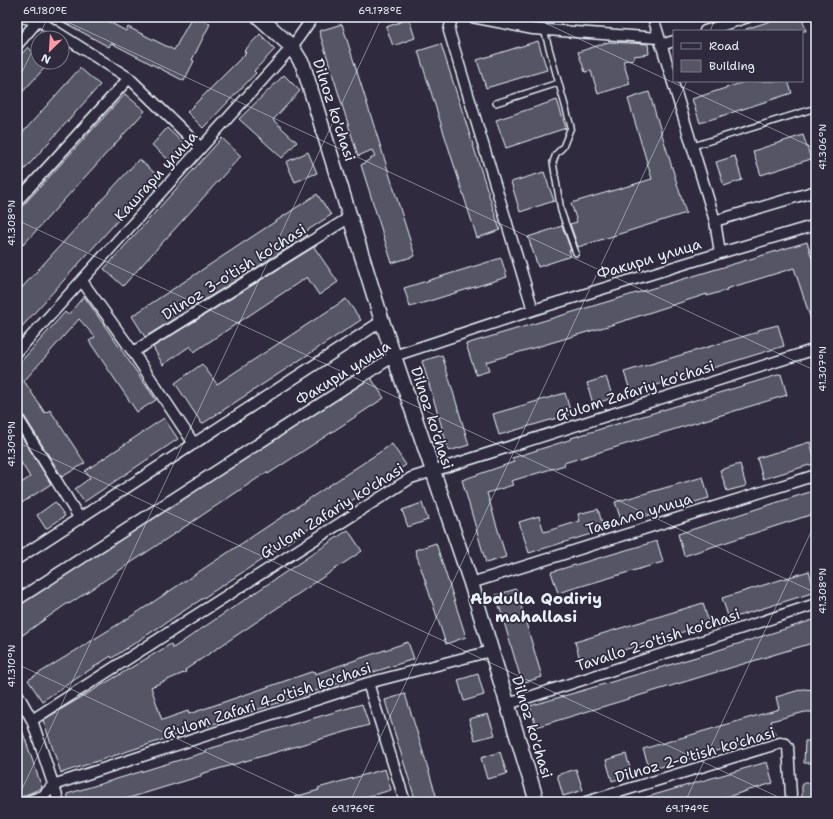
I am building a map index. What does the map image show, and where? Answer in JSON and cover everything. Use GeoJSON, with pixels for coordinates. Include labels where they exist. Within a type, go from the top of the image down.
{"type":"FeatureCollection","features":[{"type":"Feature","properties":{"kind":"street"},"geometry":{"type":"LineString","coordinates":[[21,17],[40,19],[129,78],[201,148]]}},
{"type":"Feature","properties":{"kind":"street","name":"Dilnoz ko'chasi"},"geometry":{"type":"LineString","coordinates":[[259,17],[292,47],[303,65],[382,321],[471,583],[537,802]]}},
{"type":"Feature","properties":{"kind":"street","name":"Кашгари улица"},"geometry":{"type":"LineString","coordinates":[[17,352],[292,47],[313,17]]}},
{"type":"Feature","properties":{"kind":"street"},"geometry":{"type":"LineString","coordinates":[[452,17],[449,30],[533,310]]}},
{"type":"Feature","properties":{"kind":"street"},"geometry":{"type":"LineString","coordinates":[[472,17],[544,30],[673,41]]}},
{"type":"Feature","properties":{"kind":"street"},"geometry":{"type":"LineString","coordinates":[[653,17],[716,221],[720,253]]}},
{"type":"Feature","properties":{"kind":"street"},"geometry":{"type":"LineString","coordinates":[[708,30],[748,17]]}},
{"type":"Feature","properties":{"kind":"street"},"geometry":{"type":"LineString","coordinates":[[17,45],[40,19]]}},
{"type":"Feature","properties":{"kind":"street"},"geometry":{"type":"LineString","coordinates":[[17,201],[129,78]]}},
{"type":"Feature","properties":{"kind":"street"},"geometry":{"type":"LineString","coordinates":[[716,221],[816,191]]}},
{"type":"Feature","properties":{"kind":"street","name":"Dilnoz 3-o'tish ko'chasi"},"geometry":{"type":"LineString","coordinates":[[133,352],[350,217]]}},
{"type":"Feature","properties":{"kind":"street","name":"Факири улица"},"geometry":{"type":"LineString","coordinates":[[17,600],[394,356],[533,310],[720,253],[816,226]]}},
{"type":"Feature","properties":{"kind":"street"},"geometry":{"type":"LineString","coordinates":[[82,281],[133,352],[194,444]]}},
{"type":"Feature","properties":{"kind":"street","name":"Факири улица"},"geometry":{"type":"LineString","coordinates":[[17,559],[382,321]]}},
{"type":"Feature","properties":{"kind":"street","name":"G'ulom Zafariy ko'chasi"},"geometry":{"type":"LineString","coordinates":[[32,720],[411,478],[816,349]]}},
{"type":"Feature","properties":{"kind":"street"},"geometry":{"type":"LineString","coordinates":[[17,417],[80,519]]}},
{"type":"Feature","properties":{"kind":"street","name":"Тавалло улица"},"geometry":{"type":"LineString","coordinates":[[471,583],[816,475]]}},
{"type":"Feature","properties":{"kind":"street","name":"Tavallo 2-o'tish ko'chasi"},"geometry":{"type":"LineString","coordinates":[[508,704],[816,604]]}},
{"type":"Feature","properties":{"kind":"street","name":"G'ulom Zafari 4-o'tish ko'chasi"},"geometry":{"type":"LineString","coordinates":[[26,802],[43,796],[53,786],[368,683],[491,651]]}},
{"type":"Feature","properties":{"kind":"street"},"geometry":{"type":"LineString","coordinates":[[368,683],[404,802]]}},
{"type":"Feature","properties":{"kind":"street"},"geometry":{"type":"LineString","coordinates":[[17,694],[32,720],[59,802]]}},
{"type":"Feature","properties":{"kind":"street","name":"Dilnoz 2-o'tish ko'chasi"},"geometry":{"type":"LineString","coordinates":[[586,802],[780,743],[786,744],[788,747],[791,795]]}},
{"type":"Feature","properties":{"kind":"lane"},"geometry":{"type":"LineString","coordinates":[[544,30],[571,127],[563,147],[556,154],[553,162],[561,212],[576,254]]}},
{"type":"Feature","properties":{"kind":"lane"},"geometry":{"type":"LineString","coordinates":[[496,103],[558,83]]}},
{"type":"Feature","properties":{"kind":"lane"},"geometry":{"type":"LineString","coordinates":[[693,146],[816,108]]}},
{"type":"Feature","properties":{"kind":"building"},"geometry":{"type":"Polygon","coordinates":[[[54,17],[100,17],[126,31],[128,27],[174,50],[192,17],[197,17],[210,24],[192,60],[194,61],[184,81],[111,43],[109,47],[54,17]]]}},
{"type":"Feature","properties":{"kind":"building"},"geometry":{"type":"Polygon","coordinates":[[[783,17],[802,17],[806,31],[746,30],[783,17]]]}},
{"type":"Feature","properties":{"kind":"building"},"geometry":{"type":"Polygon","coordinates":[[[409,19],[415,38],[393,46],[386,27],[409,19]]]}},
{"type":"Feature","properties":{"kind":"building"},"geometry":{"type":"Polygon","coordinates":[[[342,24],[415,256],[392,263],[361,165],[375,156],[372,150],[358,156],[319,31],[342,24]]]}},
{"type":"Feature","properties":{"kind":"building"},"geometry":{"type":"Polygon","coordinates":[[[260,34],[275,49],[254,71],[256,73],[203,128],[187,112],[246,53],[244,51],[260,34]]]}},
{"type":"Feature","properties":{"kind":"building"},"geometry":{"type":"Polygon","coordinates":[[[538,41],[547,70],[486,88],[477,60],[538,41]]]}},
{"type":"Feature","properties":{"kind":"building"},"geometry":{"type":"Polygon","coordinates":[[[609,42],[648,44],[649,54],[634,56],[634,59],[623,61],[630,84],[598,94],[591,71],[585,72],[578,52],[609,42]]]}},
{"type":"Feature","properties":{"kind":"building"},"geometry":{"type":"Polygon","coordinates":[[[441,44],[500,230],[477,238],[418,51],[441,44]]]}},
{"type":"Feature","properties":{"kind":"building"},"geometry":{"type":"Polygon","coordinates":[[[28,47],[30,49],[30,70],[43,70],[17,98],[17,59],[28,47]]]}},
{"type":"Feature","properties":{"kind":"building"},"geometry":{"type":"Polygon","coordinates":[[[80,68],[100,85],[17,178],[17,139],[80,68]]]}},
{"type":"Feature","properties":{"kind":"building"},"geometry":{"type":"Polygon","coordinates":[[[284,75],[300,91],[273,120],[297,142],[282,158],[239,119],[284,75]]]}},
{"type":"Feature","properties":{"kind":"building"},"geometry":{"type":"Polygon","coordinates":[[[744,82],[788,82],[792,93],[700,123],[692,99],[744,82]]]}},
{"type":"Feature","properties":{"kind":"building"},"geometry":{"type":"Polygon","coordinates":[[[649,92],[686,213],[578,247],[570,224],[577,222],[571,203],[652,179],[628,99],[649,92]]]}},
{"type":"Feature","properties":{"kind":"building"},"geometry":{"type":"Polygon","coordinates":[[[125,94],[145,111],[23,245],[17,240],[17,212],[125,94]]]}},
{"type":"Feature","properties":{"kind":"building"},"geometry":{"type":"Polygon","coordinates":[[[557,100],[566,128],[506,148],[496,120],[557,100]]]}},
{"type":"Feature","properties":{"kind":"building"},"geometry":{"type":"Polygon","coordinates":[[[167,128],[186,146],[171,162],[152,145],[167,128]]]}},
{"type":"Feature","properties":{"kind":"building"},"geometry":{"type":"Polygon","coordinates":[[[803,135],[811,159],[761,175],[753,151],[803,135]]]}},
{"type":"Feature","properties":{"kind":"building"},"geometry":{"type":"Polygon","coordinates":[[[222,138],[241,156],[123,286],[104,269],[222,138]]]}},
{"type":"Feature","properties":{"kind":"building"},"geometry":{"type":"Polygon","coordinates":[[[308,152],[317,173],[295,182],[286,162],[308,152]]]}},
{"type":"Feature","properties":{"kind":"building"},"geometry":{"type":"Polygon","coordinates":[[[735,156],[742,180],[724,186],[716,162],[735,156]]]}},
{"type":"Feature","properties":{"kind":"building"},"geometry":{"type":"Polygon","coordinates":[[[139,159],[158,176],[17,332],[17,293],[139,159]]]}},
{"type":"Feature","properties":{"kind":"building"},"geometry":{"type":"Polygon","coordinates":[[[544,172],[554,201],[520,212],[511,182],[544,172]]]}},
{"type":"Feature","properties":{"kind":"building"},"geometry":{"type":"Polygon","coordinates":[[[317,194],[331,215],[305,232],[307,236],[145,337],[132,316],[317,194]]]}},
{"type":"Feature","properties":{"kind":"building"},"geometry":{"type":"Polygon","coordinates":[[[562,226],[571,250],[569,250],[571,256],[538,267],[528,237],[562,226]]]}},
{"type":"Feature","properties":{"kind":"building"},"geometry":{"type":"Polygon","coordinates":[[[807,242],[816,271],[816,329],[814,329],[794,268],[726,289],[727,290],[707,296],[707,294],[611,325],[486,362],[489,371],[476,375],[466,344],[807,242]]]}},
{"type":"Feature","properties":{"kind":"building"},"geometry":{"type":"Polygon","coordinates":[[[314,247],[338,282],[319,295],[307,277],[194,352],[190,346],[163,365],[153,347],[314,247]]]}},
{"type":"Feature","properties":{"kind":"building"},"geometry":{"type":"Polygon","coordinates":[[[501,258],[507,277],[410,307],[404,288],[501,258]]]}},
{"type":"Feature","properties":{"kind":"building"},"geometry":{"type":"Polygon","coordinates":[[[84,296],[156,400],[137,412],[89,341],[95,337],[79,319],[24,381],[45,413],[50,410],[85,463],[62,477],[23,414],[17,411],[17,366],[65,312],[68,315],[84,296]]]}},
{"type":"Feature","properties":{"kind":"building"},"geometry":{"type":"Polygon","coordinates":[[[346,299],[361,320],[202,424],[175,383],[202,364],[217,384],[346,299]]]}},
{"type":"Feature","properties":{"kind":"building"},"geometry":{"type":"Polygon","coordinates":[[[778,325],[784,346],[631,393],[624,372],[778,325]]]}},
{"type":"Feature","properties":{"kind":"building"},"geometry":{"type":"Polygon","coordinates":[[[442,355],[469,445],[449,451],[422,361],[442,355]]]}},
{"type":"Feature","properties":{"kind":"building"},"geometry":{"type":"Polygon","coordinates":[[[781,374],[787,395],[564,463],[565,465],[511,481],[513,485],[487,493],[506,557],[486,563],[462,480],[514,462],[512,458],[572,439],[571,438],[781,374]]]}},
{"type":"Feature","properties":{"kind":"building"},"geometry":{"type":"Polygon","coordinates":[[[606,377],[613,398],[593,404],[587,383],[606,377]]]}},
{"type":"Feature","properties":{"kind":"building"},"geometry":{"type":"Polygon","coordinates":[[[371,378],[384,398],[268,474],[267,472],[69,604],[68,603],[17,639],[17,606],[371,378]]]}},
{"type":"Feature","properties":{"kind":"building"},"geometry":{"type":"Polygon","coordinates":[[[565,393],[571,414],[499,435],[493,414],[565,393]]]}},
{"type":"Feature","properties":{"kind":"building"},"geometry":{"type":"Polygon","coordinates":[[[164,418],[178,439],[84,502],[75,489],[90,478],[85,471],[164,418]]]}},
{"type":"Feature","properties":{"kind":"building"},"geometry":{"type":"Polygon","coordinates":[[[17,429],[51,484],[17,506],[17,486],[30,477],[17,456],[17,429]]]}},
{"type":"Feature","properties":{"kind":"building"},"geometry":{"type":"Polygon","coordinates":[[[810,442],[816,463],[763,479],[757,458],[810,442]]]}},
{"type":"Feature","properties":{"kind":"building"},"geometry":{"type":"Polygon","coordinates":[[[392,444],[406,465],[112,658],[111,656],[42,701],[28,680],[138,612],[392,444]]]}},
{"type":"Feature","properties":{"kind":"building"},"geometry":{"type":"Polygon","coordinates":[[[740,464],[746,486],[727,491],[720,470],[740,464]]]}},
{"type":"Feature","properties":{"kind":"building"},"geometry":{"type":"Polygon","coordinates":[[[703,477],[709,498],[622,523],[615,502],[703,477]]]}},
{"type":"Feature","properties":{"kind":"building"},"geometry":{"type":"Polygon","coordinates":[[[816,490],[816,513],[684,556],[678,534],[816,490]]]}},
{"type":"Feature","properties":{"kind":"building"},"geometry":{"type":"Polygon","coordinates":[[[55,502],[65,516],[46,529],[37,515],[55,502]]]}},
{"type":"Feature","properties":{"kind":"building"},"geometry":{"type":"Polygon","coordinates":[[[422,503],[428,520],[408,527],[402,510],[422,503]]]}},
{"type":"Feature","properties":{"kind":"building"},"geometry":{"type":"Polygon","coordinates":[[[598,509],[604,530],[529,553],[519,522],[539,516],[544,532],[580,521],[578,514],[598,509]]]}},
{"type":"Feature","properties":{"kind":"building"},"geometry":{"type":"Polygon","coordinates":[[[348,530],[362,551],[185,670],[186,672],[151,687],[162,720],[188,711],[189,714],[314,671],[315,674],[408,642],[414,659],[207,726],[206,723],[168,738],[61,773],[43,720],[171,644],[173,648],[348,530]]]}},
{"type":"Feature","properties":{"kind":"building"},"geometry":{"type":"Polygon","coordinates":[[[657,541],[663,562],[558,593],[551,572],[657,541]]]}},
{"type":"Feature","properties":{"kind":"building"},"geometry":{"type":"Polygon","coordinates":[[[436,543],[466,637],[446,644],[415,550],[436,543]]]}},
{"type":"Feature","properties":{"kind":"building"},"geometry":{"type":"Polygon","coordinates":[[[809,571],[815,592],[729,619],[722,598],[809,571]]]}},
{"type":"Feature","properties":{"kind":"building"},"geometry":{"type":"Polygon","coordinates":[[[516,589],[542,677],[522,683],[496,595],[516,589]]]}},
{"type":"Feature","properties":{"kind":"building"},"geometry":{"type":"Polygon","coordinates":[[[703,603],[709,624],[581,663],[575,642],[703,603]]]}},
{"type":"Feature","properties":{"kind":"building"},"geometry":{"type":"Polygon","coordinates":[[[816,619],[816,640],[809,644],[536,727],[530,706],[703,655],[816,619]]]}},
{"type":"Feature","properties":{"kind":"building"},"geometry":{"type":"Polygon","coordinates":[[[478,674],[484,695],[464,701],[458,680],[478,674]]]}},
{"type":"Feature","properties":{"kind":"building"},"geometry":{"type":"Polygon","coordinates":[[[803,689],[816,690],[816,712],[805,712],[771,721],[775,734],[650,770],[643,749],[779,709],[776,697],[803,689]]]}},
{"type":"Feature","properties":{"kind":"building"},"geometry":{"type":"Polygon","coordinates":[[[405,694],[438,802],[416,802],[391,721],[385,700],[405,694]]]}},
{"type":"Feature","properties":{"kind":"building"},"geometry":{"type":"Polygon","coordinates":[[[362,704],[369,725],[201,774],[201,776],[116,802],[70,802],[67,794],[206,752],[205,750],[362,704]]]}},
{"type":"Feature","properties":{"kind":"building"},"geometry":{"type":"Polygon","coordinates":[[[488,714],[495,735],[475,740],[469,719],[488,714]]]}},
{"type":"Feature","properties":{"kind":"building"},"geometry":{"type":"Polygon","coordinates":[[[19,721],[42,788],[23,796],[20,802],[17,802],[17,722],[19,721]]]}},
{"type":"Feature","properties":{"kind":"building"},"geometry":{"type":"Polygon","coordinates":[[[805,741],[816,741],[816,763],[804,763],[805,741]]]}},
{"type":"Feature","properties":{"kind":"building"},"geometry":{"type":"Polygon","coordinates":[[[500,752],[507,774],[487,779],[481,758],[500,752]]]}},
{"type":"Feature","properties":{"kind":"building"},"geometry":{"type":"Polygon","coordinates":[[[626,754],[632,775],[612,781],[606,760],[626,754]]]}},
{"type":"Feature","properties":{"kind":"building"},"geometry":{"type":"Polygon","coordinates":[[[767,762],[773,783],[710,802],[641,802],[640,799],[767,762]]]}},
{"type":"Feature","properties":{"kind":"building"},"geometry":{"type":"Polygon","coordinates":[[[385,769],[391,790],[348,802],[287,802],[287,799],[319,790],[318,788],[385,769]]]}},
{"type":"Feature","properties":{"kind":"building"},"geometry":{"type":"Polygon","coordinates":[[[576,769],[583,790],[563,796],[557,775],[576,769]]]}},
{"type":"Feature","properties":{"kind":"building"},"geometry":{"type":"Polygon","coordinates":[[[802,783],[816,783],[816,802],[802,802],[802,783]]]}},
{"type":"Feature","properties":{"kind":"district","name":"Abdulla Qodiriy mahallasi"},"geometry":{"type":"Point","coordinates":[536,607]}}]}
